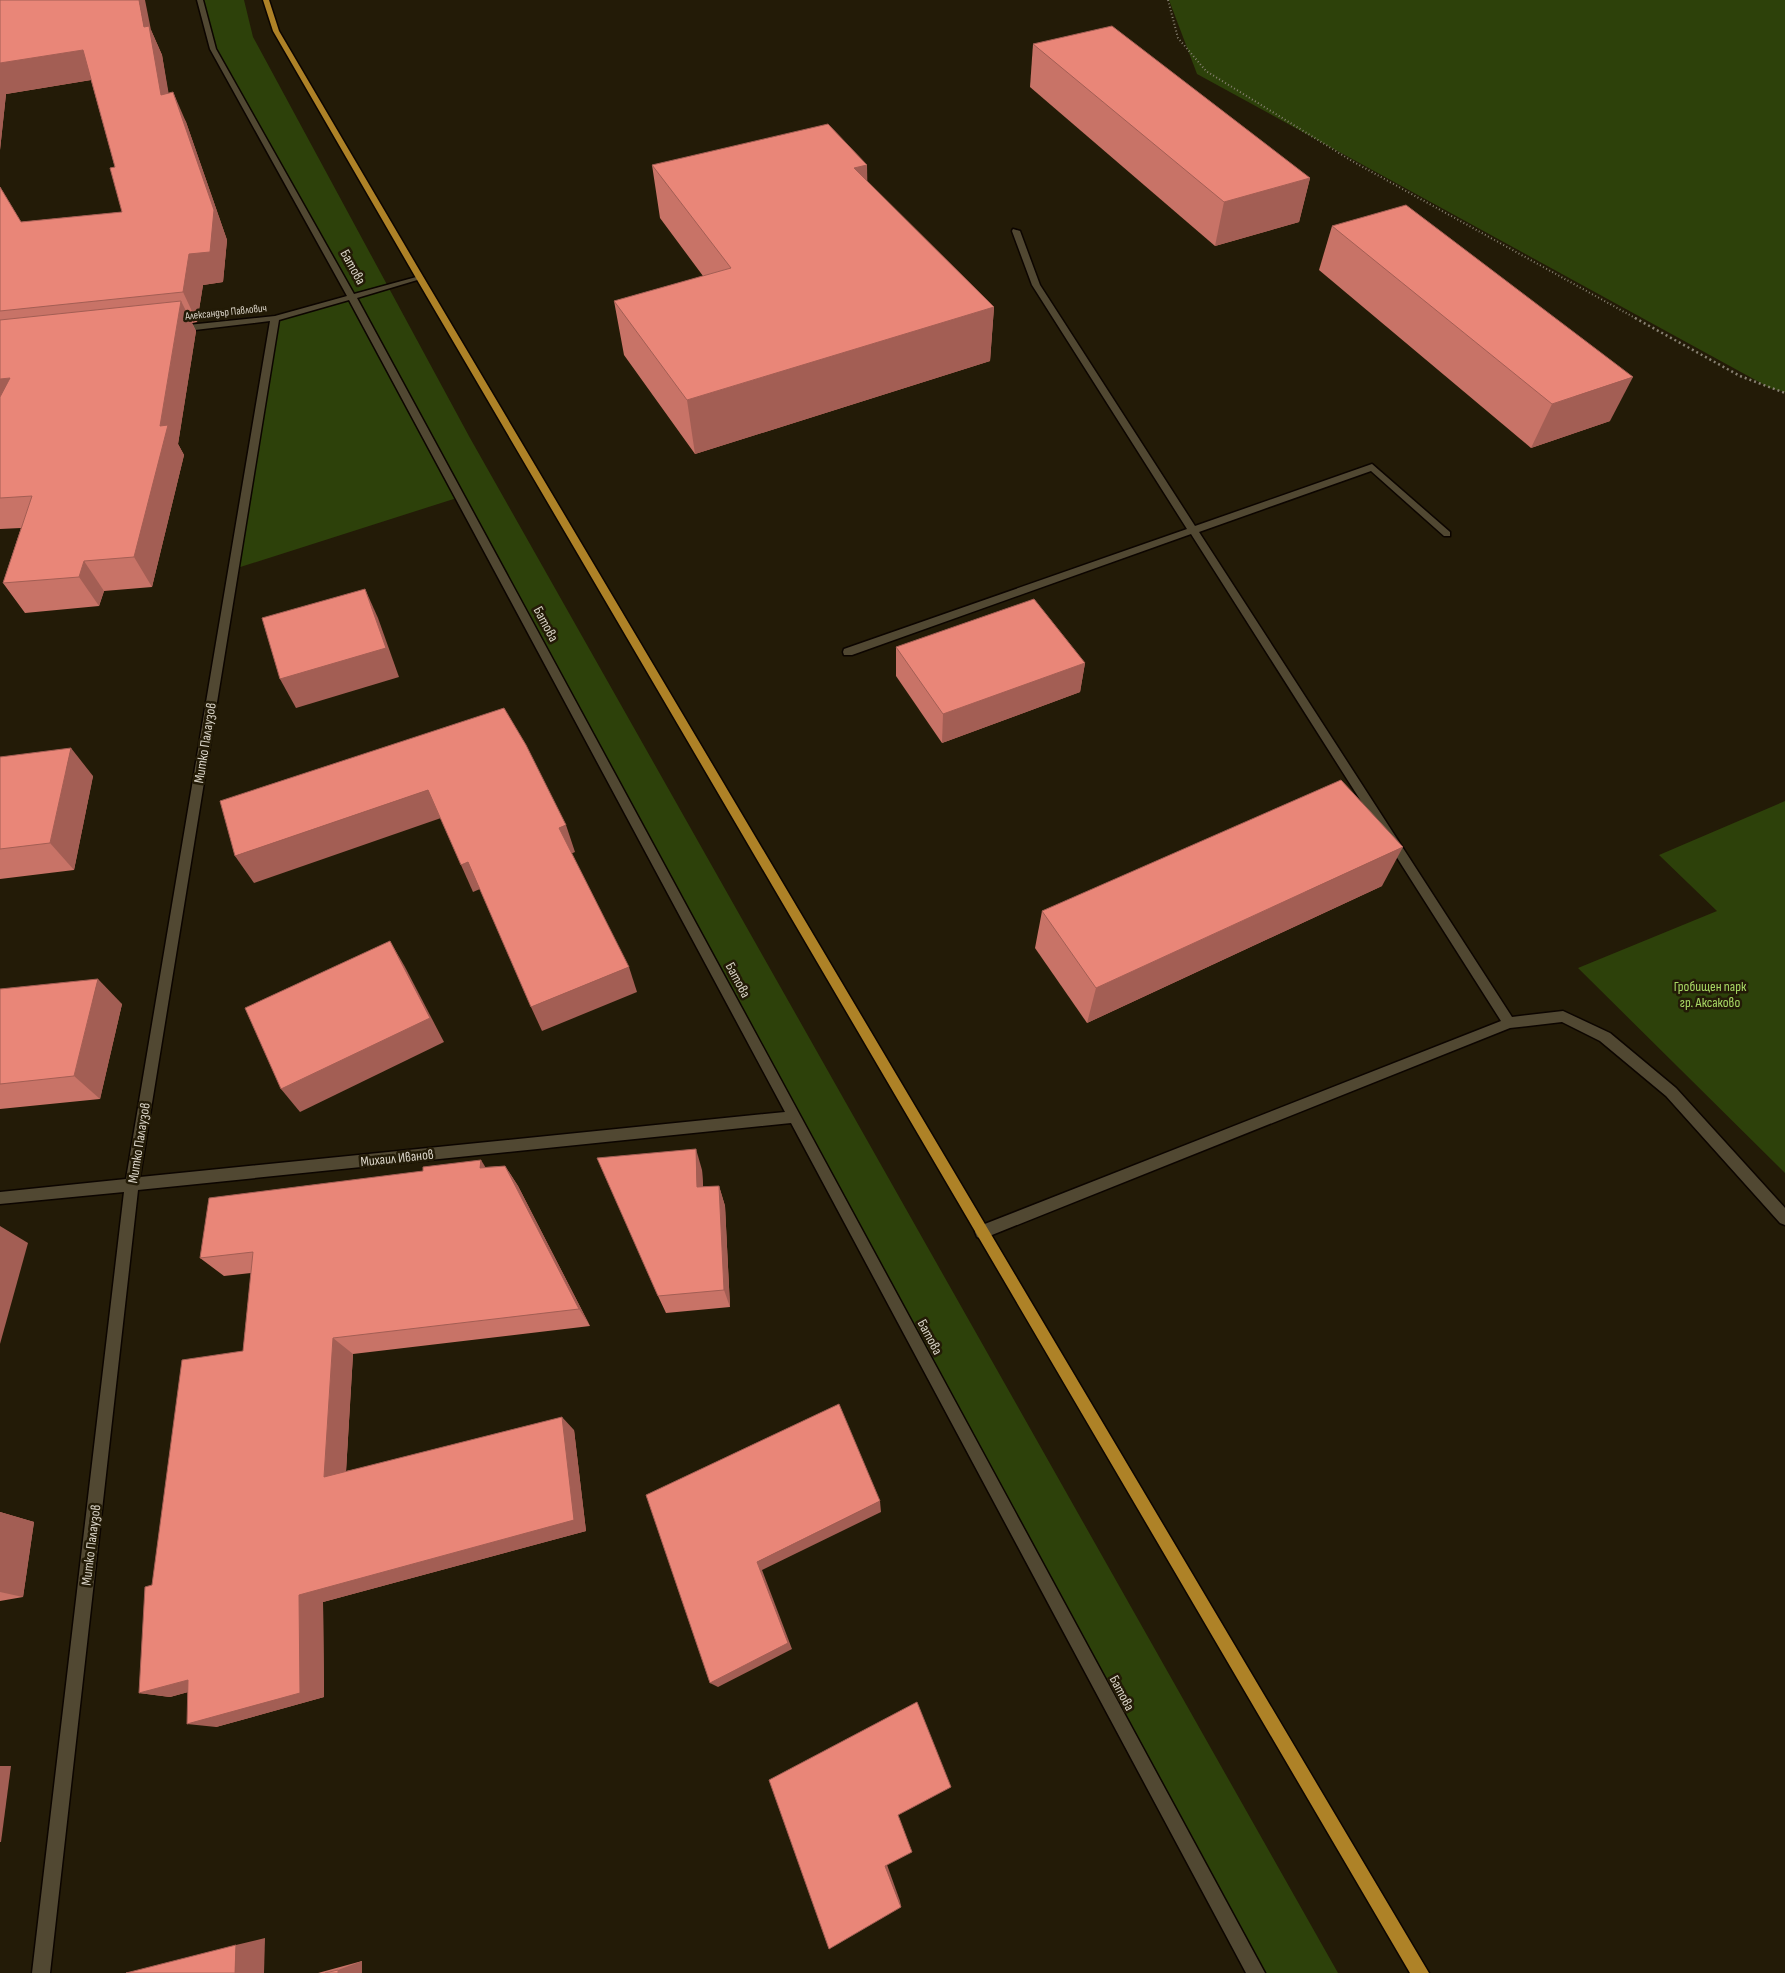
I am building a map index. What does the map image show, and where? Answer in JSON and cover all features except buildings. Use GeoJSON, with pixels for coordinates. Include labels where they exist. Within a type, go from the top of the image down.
{"type":"FeatureCollection","features":[{"type":"Feature","properties":{"kind":"main road"},"geometry":{"type":"LineString","coordinates":[[266,0],[276,31],[420,278],[1420,1973]]}},
{"type":"Feature","properties":{"kind":"street","name":"Батова"},"geometry":{"type":"LineString","coordinates":[[200,0],[213,49],[352,297],[1256,1973]]}},
{"type":"Feature","properties":{"kind":"street"},"geometry":{"type":"LineString","coordinates":[[1016,231],[1036,285],[1509,1023]]}},
{"type":"Feature","properties":{"kind":"street","name":"Александър Павлович"},"geometry":{"type":"LineString","coordinates":[[167,330],[275,318],[420,278]]}},
{"type":"Feature","properties":{"kind":"street","name":"Митко Палаузов"},"geometry":{"type":"LineString","coordinates":[[41,1973],[132,1185],[275,318]]}},
{"type":"Feature","properties":{"kind":"street"},"geometry":{"type":"LineString","coordinates":[[848,652],[1372,467],[1448,534]]}},
{"type":"Feature","properties":{"kind":"street"},"geometry":{"type":"LineString","coordinates":[[982,1232],[1509,1023],[1563,1016],[1606,1037],[1671,1092],[1785,1218]]}},
{"type":"Feature","properties":{"kind":"street","name":"Михаил Иванов"},"geometry":{"type":"LineString","coordinates":[[0,1198],[795,1117]]}},
{"type":"Feature","properties":{"kind":"path"},"geometry":{"type":"LineString","coordinates":[[1168,0],[1178,38],[1206,71],[1352,161],[1740,376],[1785,393]]}},
{"type":"Feature","properties":{"kind":"green space"},"geometry":{"type":"Polygon","coordinates":[[[200,0],[244,0],[253,37],[470,438],[1338,1973],[1256,1973],[460,497],[234,569],[275,318],[352,297],[213,49],[200,0]]]}},
{"type":"Feature","properties":{"kind":"green space"},"geometry":{"type":"Polygon","coordinates":[[[1169,0],[1785,0],[1785,392],[1770,388],[1197,74],[1169,0]]]}},
{"type":"Feature","properties":{"kind":"green space","name":"Гробищен парк гр. Аксаково"},"geometry":{"type":"Polygon","coordinates":[[[1785,801],[1785,1173],[1578,968],[1717,911],[1659,855],[1785,801]]]}}]}
